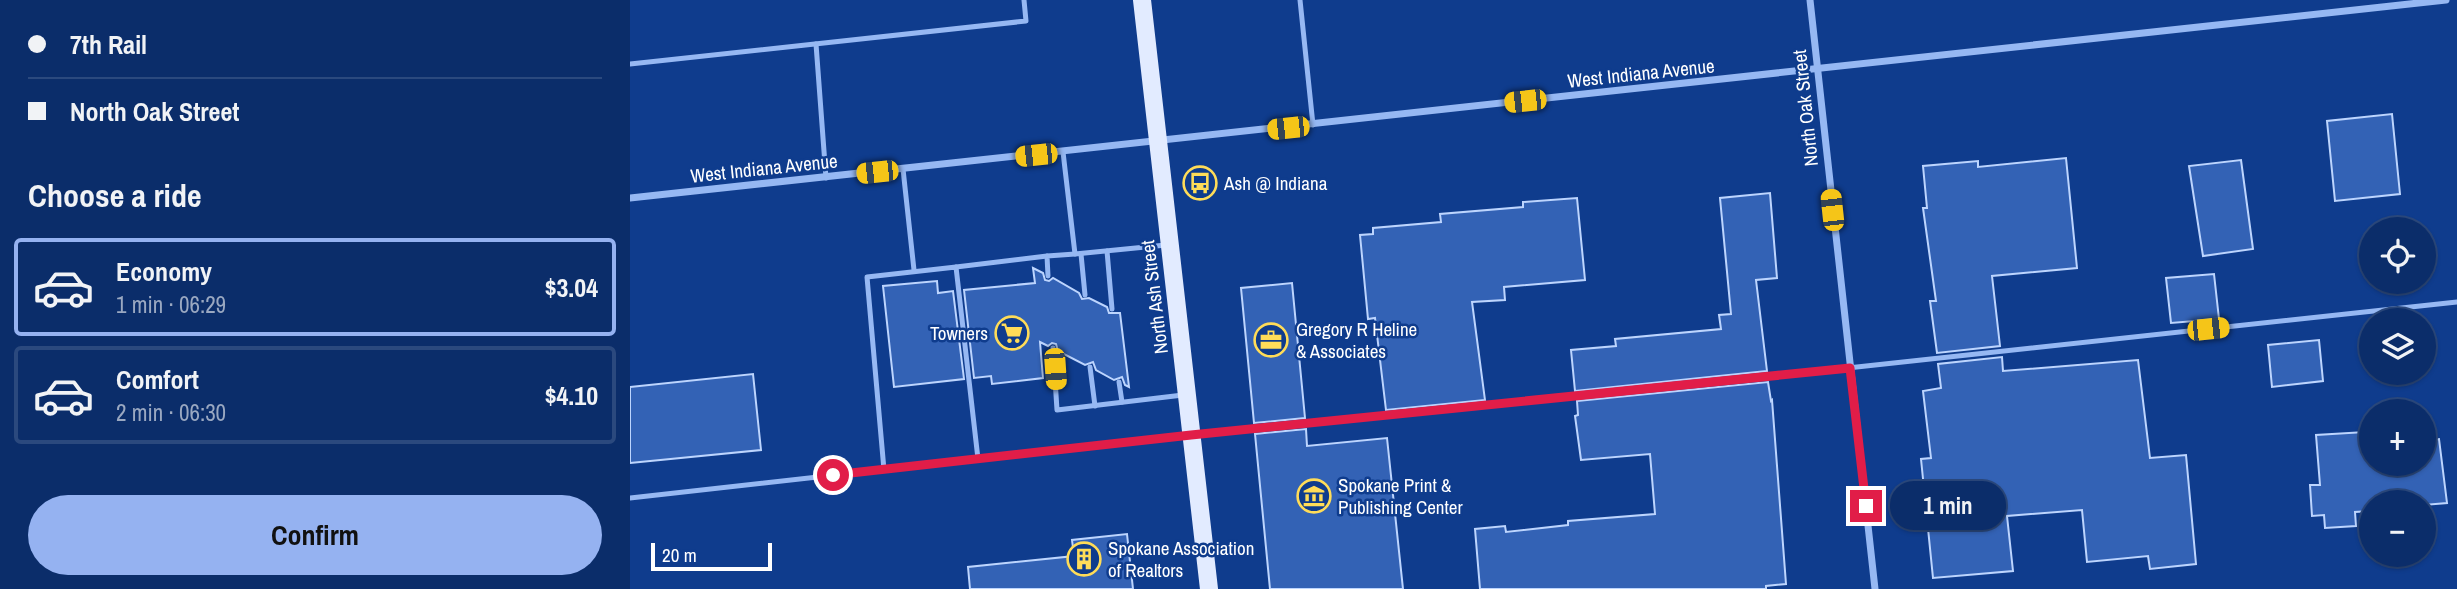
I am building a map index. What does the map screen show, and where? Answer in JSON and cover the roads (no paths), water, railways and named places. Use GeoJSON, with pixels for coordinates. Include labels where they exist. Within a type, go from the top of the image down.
{"type":"FeatureCollection","features":[{"type":"Feature","properties":{"kind":"main road","name":"North Ash Street"},"geometry":{"type":"LineString","coordinates":[[1142,0],[1209,589]]}},
{"type":"Feature","properties":{"kind":"street","name":"North Oak Street"},"geometry":{"type":"LineString","coordinates":[[1810,0],[1875,589]]}},
{"type":"Feature","properties":{"kind":"street","name":"West Indiana Avenue"},"geometry":{"type":"LineString","coordinates":[[630,198],[2446,0]]}},
{"type":"Feature","properties":{"kind":"lane"},"geometry":{"type":"LineString","coordinates":[[630,64],[1026,21],[1024,0]]}},
{"type":"Feature","properties":{"kind":"lane"},"geometry":{"type":"LineString","coordinates":[[1300,0],[1313,125]]}},
{"type":"Feature","properties":{"kind":"lane"},"geometry":{"type":"LineString","coordinates":[[816,44],[826,178]]}},
{"type":"Feature","properties":{"kind":"lane"},"geometry":{"type":"LineString","coordinates":[[1063,152],[1085,295]]}},
{"type":"Feature","properties":{"kind":"lane"},"geometry":{"type":"LineString","coordinates":[[903,169],[914,270]]}},
{"type":"Feature","properties":{"kind":"lane"},"geometry":{"type":"LineString","coordinates":[[884,470],[867,277],[1169,245]]}},
{"type":"Feature","properties":{"kind":"lane"},"geometry":{"type":"LineString","coordinates":[[1107,251],[1112,309]]}},
{"type":"Feature","properties":{"kind":"lane"},"geometry":{"type":"LineString","coordinates":[[1047,256],[1048,276]]}},
{"type":"Feature","properties":{"kind":"lane"},"geometry":{"type":"LineString","coordinates":[[956,267],[978,459]]}},
{"type":"Feature","properties":{"kind":"lane"},"geometry":{"type":"LineString","coordinates":[[630,498],[1191,435],[1850,368],[2457,302]]}},
{"type":"Feature","properties":{"kind":"lane"},"geometry":{"type":"LineString","coordinates":[[1053,348],[1057,410],[1186,395]]}},
{"type":"Feature","properties":{"kind":"lane"},"geometry":{"type":"LineString","coordinates":[[1090,367],[1095,406]]}},
{"type":"Feature","properties":{"kind":"lane"},"geometry":{"type":"LineString","coordinates":[[1119,382],[1122,402]]}},
{"type":"Feature","properties":{"kind":"place","name":"Ash @ Indiana"},"geometry":{"type":"Point","coordinates":[1200,183]}},
{"type":"Feature","properties":{"kind":"place","name":"Towners"},"geometry":{"type":"Point","coordinates":[1012,333]}},
{"type":"Feature","properties":{"kind":"place","name":"Gregory R Heline & Associates"},"geometry":{"type":"Point","coordinates":[1271,340]}},
{"type":"Feature","properties":{"kind":"place","name":"Spokane Print & Publishing Center"},"geometry":{"type":"Point","coordinates":[1314,496]}},
{"type":"Feature","properties":{"kind":"place","name":"Spokane Association of Realtors"},"geometry":{"type":"Point","coordinates":[1084,559]}}]}
